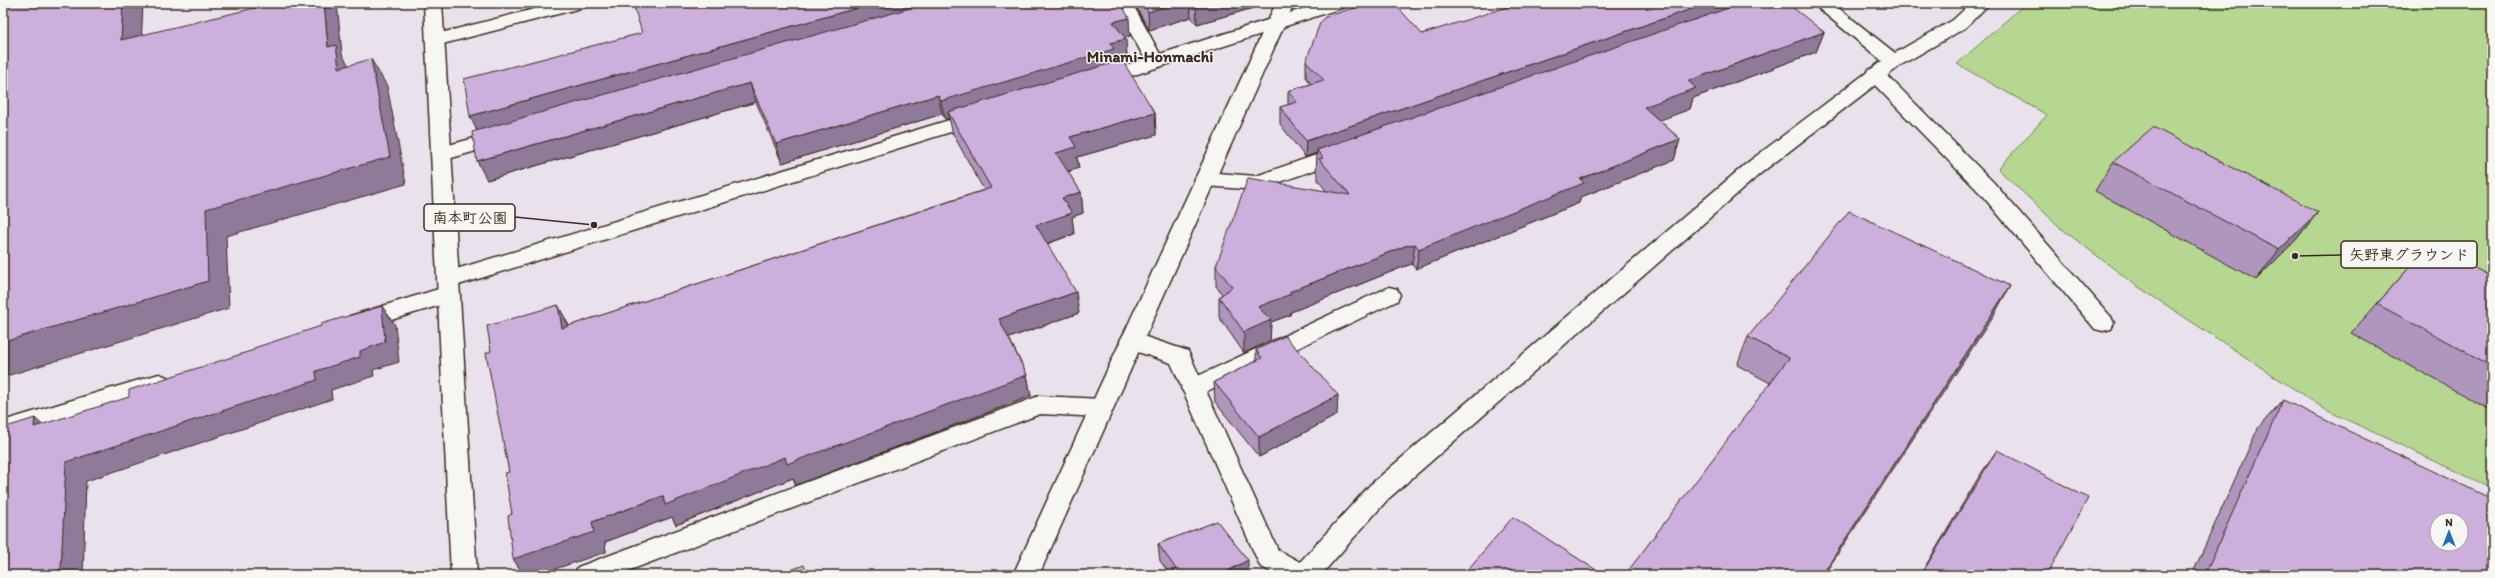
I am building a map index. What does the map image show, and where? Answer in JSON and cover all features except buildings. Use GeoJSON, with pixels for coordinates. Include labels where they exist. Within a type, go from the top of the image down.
{"type":"FeatureCollection","features":[{"type":"Feature","properties":{"kind":"street"},"geometry":{"type":"LineString","coordinates":[[433,3],[464,575]]}},
{"type":"Feature","properties":{"kind":"street"},"geometry":{"type":"LineString","coordinates":[[435,40],[579,3]]}},
{"type":"Feature","properties":{"kind":"street"},"geometry":{"type":"LineString","coordinates":[[1123,3],[1156,62]]}},
{"type":"Feature","properties":{"kind":"street"},"geometry":{"type":"LineString","coordinates":[[1026,575],[1285,3]]}},
{"type":"Feature","properties":{"kind":"street"},"geometry":{"type":"LineString","coordinates":[[1080,86],[1339,3]]}},
{"type":"Feature","properties":{"kind":"street"},"geometry":{"type":"LineString","coordinates":[[1821,3],[1894,61]]}},
{"type":"Feature","properties":{"kind":"street"},"geometry":{"type":"LineString","coordinates":[[1305,575],[1379,492],[1754,168],[1875,74],[1894,61],[1959,24],[1981,3]]}},
{"type":"Feature","properties":{"kind":"street"},"geometry":{"type":"LineString","coordinates":[[1875,74],[1987,188],[2103,323]]}},
{"type":"Feature","properties":{"kind":"street"},"geometry":{"type":"LineString","coordinates":[[335,329],[448,287],[996,112]]}},
{"type":"Feature","properties":{"kind":"street"},"geometry":{"type":"LineString","coordinates":[[441,154],[518,132]]}},
{"type":"Feature","properties":{"kind":"street"},"geometry":{"type":"LineString","coordinates":[[1205,179],[1257,183],[1361,146]]}},
{"type":"Feature","properties":{"kind":"street"},"geometry":{"type":"LineString","coordinates":[[1193,388],[1389,295]]}},
{"type":"Feature","properties":{"kind":"street"},"geometry":{"type":"LineString","coordinates":[[1131,342],[1180,357],[1269,558],[1300,575]]}},
{"type":"Feature","properties":{"kind":"street"},"geometry":{"type":"LineString","coordinates":[[3,431],[177,378]]}},
{"type":"Feature","properties":{"kind":"street"},"geometry":{"type":"LineString","coordinates":[[587,575],[1039,405],[1102,408]]}},
{"type":"Feature","properties":{"kind":"green space"},"geometry":{"type":"Polygon","coordinates":[[[2026,3],[2492,3],[2492,488],[2326,410],[2134,284],[2062,229],[1998,169],[2047,115],[1957,64],[2026,3]]]}},
{"type":"Feature","properties":{"kind":"place","name":"南本町公園"},"geometry":{"type":"Point","coordinates":[594,225]}},
{"type":"Feature","properties":{"kind":"place","name":"矢野東グラウンド"},"geometry":{"type":"Point","coordinates":[2295,256]}},
{"type":"Feature","properties":{"kind":"district","name":"Minami-Honmachi"},"geometry":{"type":"Point","coordinates":[1150,56]}}]}
